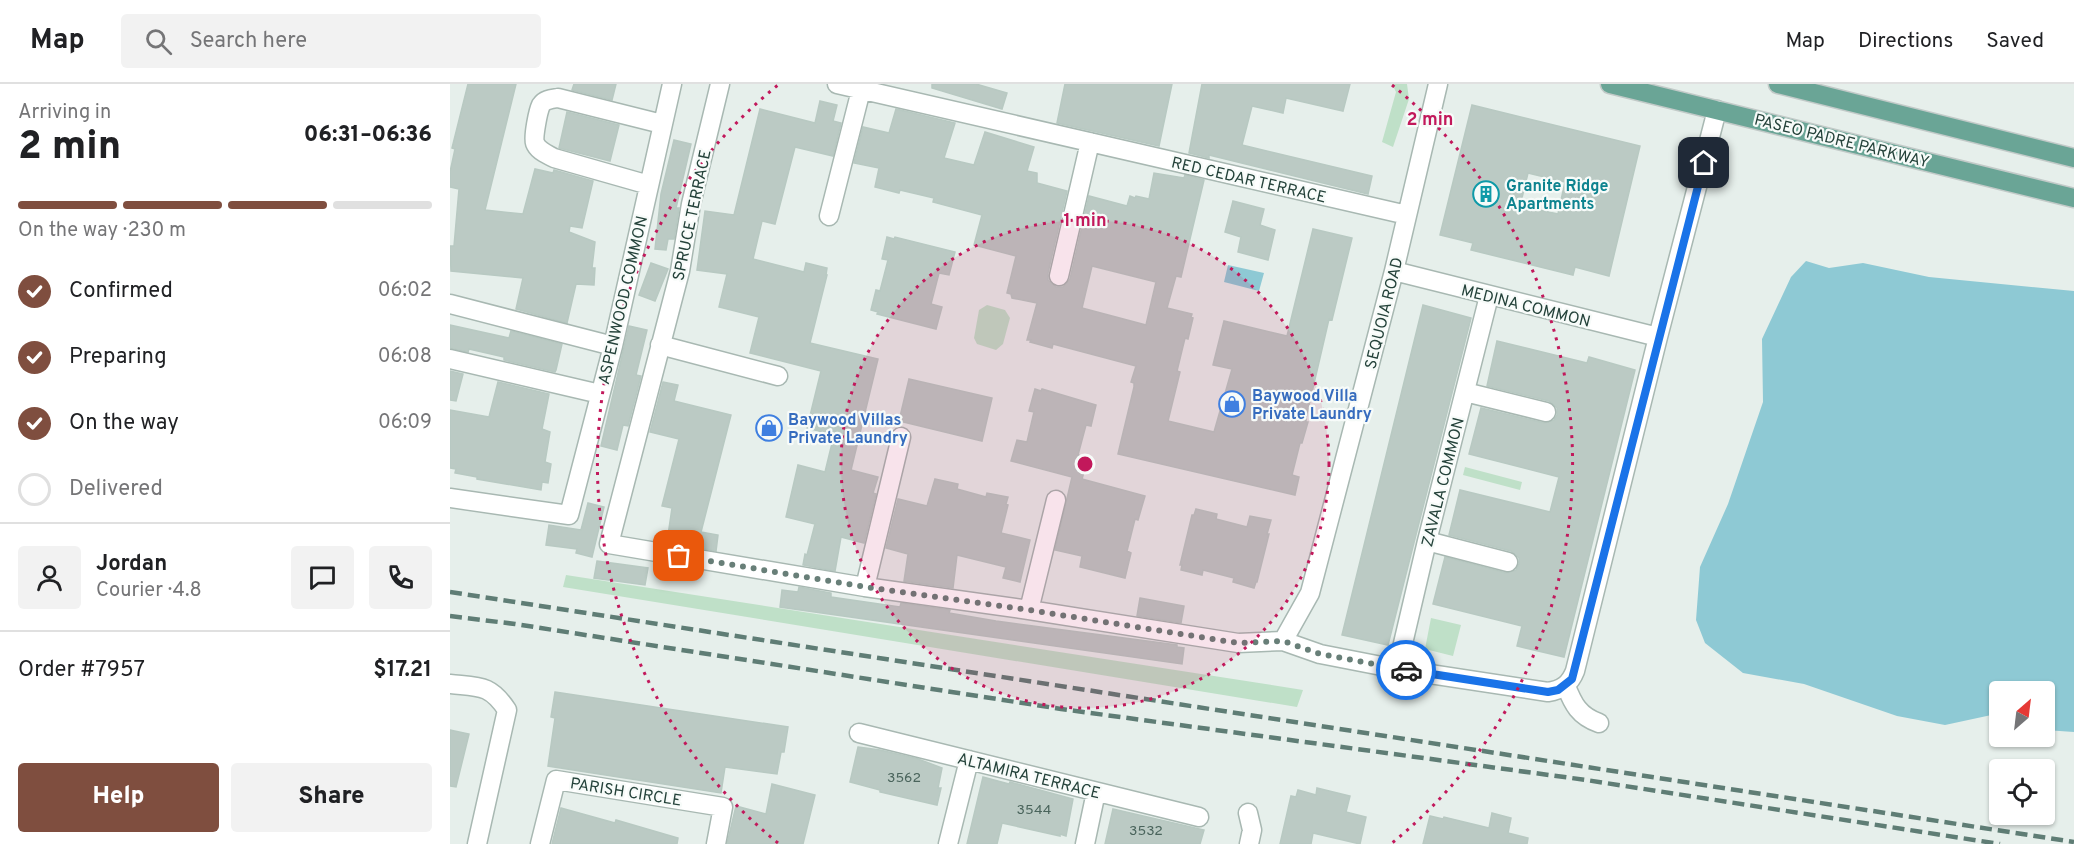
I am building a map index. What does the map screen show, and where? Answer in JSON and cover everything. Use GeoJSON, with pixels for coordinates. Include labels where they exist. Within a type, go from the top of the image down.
{"type":"FeatureCollection","features":[{"type":"Feature","properties":{"kind":"main road","name":"PASEO PADRE PARKWAY"},"geometry":{"type":"LineString","coordinates":[[1610,84],[2074,198]]}},
{"type":"Feature","properties":{"kind":"main road"},"geometry":{"type":"LineString","coordinates":[[1778,84],[2074,158]]}},
{"type":"Feature","properties":{"kind":"street","name":"ASPENWOOD COMMON"},"geometry":{"type":"LineString","coordinates":[[450,498],[569,515],[613,346],[672,84]]}},
{"type":"Feature","properties":{"kind":"street","name":"SPRUCE TERRACE"},"geometry":{"type":"LineString","coordinates":[[720,84],[691,204],[680,271],[609,544],[866,587]]}},
{"type":"Feature","properties":{"kind":"street","name":"RED CEDAR TERRACE"},"geometry":{"type":"LineString","coordinates":[[837,84],[1407,215]]}},
{"type":"Feature","properties":{"kind":"street","name":"SEQUOIA ROAD"},"geometry":{"type":"LineString","coordinates":[[1283,641],[1310,593],[1395,272],[1438,84]]}},
{"type":"Feature","properties":{"kind":"street"},"geometry":{"type":"LineString","coordinates":[[829,216],[861,90]]}},
{"type":"Feature","properties":{"kind":"street"},"geometry":{"type":"LineString","coordinates":[[649,185],[554,158],[541,152],[534,142],[536,125],[541,104],[548,99],[558,98],[662,124]]}},
{"type":"Feature","properties":{"kind":"street"},"geometry":{"type":"LineString","coordinates":[[901,437],[866,587],[1238,643],[1283,641],[1320,654],[1397,669],[1548,692],[1558,690],[1566,686],[1575,671],[1717,110]]}},
{"type":"Feature","properties":{"kind":"street"},"geometry":{"type":"LineString","coordinates":[[1059,276],[1090,142]]}},
{"type":"Feature","properties":{"kind":"street","name":"MEDINA COMMON"},"geometry":{"type":"LineString","coordinates":[[1395,272],[1658,337]]}},
{"type":"Feature","properties":{"kind":"street","name":"ZAVALA COMMON"},"geometry":{"type":"LineString","coordinates":[[1397,669],[1489,296]]}},
{"type":"Feature","properties":{"kind":"street"},"geometry":{"type":"LineString","coordinates":[[450,304],[613,346]]}},
{"type":"Feature","properties":{"kind":"street"},"geometry":{"type":"LineString","coordinates":[[660,345],[778,376]]}},
{"type":"Feature","properties":{"kind":"street"},"geometry":{"type":"LineString","coordinates":[[450,359],[600,394]]}},
{"type":"Feature","properties":{"kind":"street"},"geometry":{"type":"LineString","coordinates":[[1465,392],[1546,412]]}},
{"type":"Feature","properties":{"kind":"street"},"geometry":{"type":"LineString","coordinates":[[1029,610],[1056,500]]}},
{"type":"Feature","properties":{"kind":"street"},"geometry":{"type":"LineString","coordinates":[[1427,541],[1508,562]]}},
{"type":"Feature","properties":{"kind":"street"},"geometry":{"type":"LineString","coordinates":[[450,684],[483,688],[497,696],[507,710],[477,844]]}},
{"type":"Feature","properties":{"kind":"street"},"geometry":{"type":"LineString","coordinates":[[1566,686],[1579,712],[1599,723]]}},
{"type":"Feature","properties":{"kind":"street","name":"ALTAMIRA TERRACE"},"geometry":{"type":"LineString","coordinates":[[859,734],[1199,817]]}},
{"type":"Feature","properties":{"kind":"street"},"geometry":{"type":"LineString","coordinates":[[948,844],[969,760]]}},
{"type":"Feature","properties":{"kind":"street","name":"PARISH CIRCLE"},"geometry":{"type":"LineString","coordinates":[[540,844],[556,780],[723,807],[716,844]]}},
{"type":"Feature","properties":{"kind":"street"},"geometry":{"type":"LineString","coordinates":[[1085,844],[1096,792]]}},
{"type":"Feature","properties":{"kind":"street"},"geometry":{"type":"LineString","coordinates":[[1248,813],[1252,830],[1249,844]]}},
{"type":"Feature","properties":{"kind":"green space"},"geometry":{"type":"Polygon","coordinates":[[[1392,84],[1407,84],[1409,99],[1393,147],[1382,142],[1396,92],[1392,84]]]}},
{"type":"Feature","properties":{"kind":"green space"},"geometry":{"type":"Polygon","coordinates":[[[987,305],[1005,310],[1010,318],[1003,344],[996,350],[977,344],[974,338],[979,310],[987,305]]]}},
{"type":"Feature","properties":{"kind":"green space"},"geometry":{"type":"Polygon","coordinates":[[[1465,467],[1522,482],[1520,490],[1463,475],[1465,467]]]}},
{"type":"Feature","properties":{"kind":"green space"},"geometry":{"type":"Polygon","coordinates":[[[566,575],[1303,690],[1297,707],[563,587],[566,575]]]}},
{"type":"Feature","properties":{"kind":"green space"},"geometry":{"type":"Polygon","coordinates":[[[1431,618],[1461,625],[1453,656],[1425,649],[1431,618]]]}},
{"type":"Feature","properties":{"kind":"water"},"geometry":{"type":"Polygon","coordinates":[[[1806,261],[1829,268],[1863,263],[1929,277],[2074,291],[2074,732],[2055,731],[2055,681],[1989,681],[1989,716],[1945,725],[1897,716],[1804,684],[1743,673],[1705,643],[1696,620],[1700,567],[1728,504],[1763,402],[1762,339],[1791,277],[1806,261]]]}},
{"type":"Feature","properties":{"kind":"water"},"geometry":{"type":"Polygon","coordinates":[[[1228,265],[1264,273],[1259,291],[1224,282],[1228,265]]]}},
{"type":"Feature","properties":{"kind":"building"},"geometry":{"type":"Polygon","coordinates":[[[468,84],[516,84],[485,210],[523,214],[535,169],[553,173],[554,170],[593,181],[582,228],[570,226],[569,232],[595,242],[592,268],[595,268],[594,285],[576,284],[567,323],[516,309],[523,278],[451,271],[450,246],[454,246],[459,189],[450,187],[450,172],[455,149],[452,148],[468,84]]]}},
{"type":"Feature","properties":{"kind":"building"},"geometry":{"type":"Polygon","coordinates":[[[574,84],[616,84],[612,100],[572,90],[574,84]]]}},
{"type":"Feature","properties":{"kind":"building"},"geometry":{"type":"Polygon","coordinates":[[[932,84],[976,84],[1007,93],[1002,109],[932,88],[932,84]]]}},
{"type":"Feature","properties":{"kind":"building"},"geometry":{"type":"Polygon","coordinates":[[[1065,84],[1172,84],[1159,146],[1057,123],[1065,84]]]}},
{"type":"Feature","properties":{"kind":"building"},"geometry":{"type":"Polygon","coordinates":[[[1202,84],[1350,84],[1343,111],[1286,98],[1283,113],[1252,106],[1242,145],[1372,176],[1368,194],[1209,155],[1209,158],[1189,153],[1202,84]]]}},
{"type":"Feature","properties":{"kind":"building"},"geometry":{"type":"Polygon","coordinates":[[[820,101],[837,105],[833,121],[841,123],[833,156],[795,147],[775,224],[762,221],[753,259],[804,272],[806,263],[827,268],[810,343],[878,359],[851,470],[878,477],[873,493],[876,494],[864,543],[841,537],[835,571],[803,565],[815,524],[786,517],[798,465],[825,472],[834,435],[807,428],[821,371],[750,353],[759,317],[719,307],[727,274],[697,270],[705,211],[734,215],[760,109],[815,123],[820,101]]]}},
{"type":"Feature","properties":{"kind":"building","name":"Granite Ridge Apartments"},"geometry":{"type":"Polygon","coordinates":[[[1472,105],[1640,146],[1609,276],[1575,267],[1573,275],[1471,250],[1473,243],[1440,235],[1472,105]],[[1528,173],[1520,206],[1558,214],[1565,182],[1528,173]]]}},
{"type":"Feature","properties":{"kind":"building"},"geometry":{"type":"Polygon","coordinates":[[[896,109],[955,123],[944,158],[974,165],[985,132],[1034,147],[1027,171],[1037,173],[1037,183],[1067,191],[1048,273],[1048,280],[1056,287],[1063,287],[1070,279],[1089,196],[1127,206],[1130,196],[1149,199],[1154,173],[1184,178],[1185,175],[1204,180],[1181,277],[1176,276],[1167,308],[1192,314],[1193,318],[1188,339],[1185,338],[1177,371],[1180,372],[1168,421],[1214,432],[1232,369],[1213,365],[1224,321],[1287,336],[1313,229],[1352,238],[1332,320],[1329,319],[1306,418],[1308,422],[1292,475],[1299,477],[1295,495],[1118,454],[1134,387],[1134,383],[1131,382],[1136,366],[1053,344],[1052,348],[1027,340],[1037,303],[1012,298],[1011,294],[1007,293],[1016,256],[974,245],[982,215],[933,202],[934,198],[875,187],[879,168],[854,163],[863,127],[889,133],[896,109]],[[1092,266],[1082,308],[1146,325],[1156,282],[1092,266]]]}},
{"type":"Feature","properties":{"kind":"building"},"geometry":{"type":"Polygon","coordinates":[[[567,112],[619,125],[610,161],[559,148],[567,112]]]}},
{"type":"Feature","properties":{"kind":"building"},"geometry":{"type":"Polygon","coordinates":[[[674,140],[691,144],[676,208],[679,208],[674,239],[668,239],[666,250],[655,249],[661,194],[674,140]]]}},
{"type":"Feature","properties":{"kind":"building"},"geometry":{"type":"Polygon","coordinates":[[[1233,201],[1264,209],[1260,225],[1275,230],[1268,260],[1238,252],[1241,237],[1225,232],[1233,201]]]}},
{"type":"Feature","properties":{"kind":"building"},"geometry":{"type":"Polygon","coordinates":[[[887,237],[955,252],[949,275],[939,273],[931,304],[942,307],[936,329],[877,314],[878,312],[871,310],[876,290],[880,291],[888,260],[882,259],[887,237]]]}},
{"type":"Feature","properties":{"kind":"building"},"geometry":{"type":"Polygon","coordinates":[[[651,263],[668,269],[655,301],[639,295],[651,263]]]}},
{"type":"Feature","properties":{"kind":"building"},"geometry":{"type":"Polygon","coordinates":[[[1423,305],[1471,318],[1388,645],[1342,635],[1423,305]]]}},
{"type":"Feature","properties":{"kind":"building"},"geometry":{"type":"Polygon","coordinates":[[[450,325],[509,338],[511,331],[562,344],[556,370],[555,372],[504,360],[504,357],[469,349],[468,352],[450,348],[450,325]]]}},
{"type":"Feature","properties":{"kind":"building"},"geometry":{"type":"Polygon","coordinates":[[[629,326],[647,330],[636,375],[641,376],[628,426],[623,425],[617,450],[601,446],[629,326]]]}},
{"type":"Feature","properties":{"kind":"building"},"geometry":{"type":"Polygon","coordinates":[[[1497,341],[1587,363],[1589,357],[1635,370],[1564,657],[1517,646],[1522,626],[1433,604],[1445,557],[1506,573],[1516,570],[1519,564],[1519,558],[1511,551],[1449,535],[1460,490],[1550,512],[1559,477],[1469,454],[1481,408],[1544,423],[1554,420],[1557,415],[1557,408],[1549,401],[1487,386],[1497,341]]]}},
{"type":"Feature","properties":{"kind":"building"},"geometry":{"type":"Polygon","coordinates":[[[450,371],[463,374],[456,401],[450,400],[450,371]]]}},
{"type":"Feature","properties":{"kind":"building"},"geometry":{"type":"Polygon","coordinates":[[[909,379],[992,398],[982,441],[899,421],[909,379]]]}},
{"type":"Feature","properties":{"kind":"building"},"geometry":{"type":"Polygon","coordinates":[[[498,382],[549,394],[542,429],[550,432],[545,462],[551,464],[548,483],[542,482],[541,490],[477,479],[477,477],[455,473],[456,469],[450,468],[450,410],[489,417],[498,382]]]}},
{"type":"Feature","properties":{"kind":"building"},"geometry":{"type":"Polygon","coordinates":[[[663,382],[678,385],[674,401],[731,415],[701,532],[718,535],[716,551],[667,542],[672,508],[662,506],[679,439],[650,432],[663,382]]]}},
{"type":"Feature","properties":{"kind":"building"},"geometry":{"type":"Polygon","coordinates":[[[1035,389],[1096,405],[1091,426],[1086,425],[1078,455],[1088,458],[1082,479],[1145,496],[1138,520],[1135,519],[1127,551],[1131,553],[1125,578],[1080,567],[1082,556],[1055,550],[1072,477],[1011,461],[1017,440],[1027,442],[1034,412],[1029,411],[1035,389]]]}},
{"type":"Feature","properties":{"kind":"building"},"geometry":{"type":"Polygon","coordinates":[[[935,479],[958,484],[957,489],[986,497],[987,493],[1008,497],[1001,533],[1030,540],[1020,582],[1003,578],[1006,567],[957,555],[953,588],[904,581],[908,554],[886,548],[898,499],[927,506],[935,479]]]}},
{"type":"Feature","properties":{"kind":"building"},"geometry":{"type":"Polygon","coordinates":[[[588,503],[604,507],[592,557],[576,553],[577,549],[546,545],[549,525],[581,530],[588,503]]]}},
{"type":"Feature","properties":{"kind":"building"},"geometry":{"type":"Polygon","coordinates":[[[1196,509],[1217,514],[1216,519],[1247,527],[1250,516],[1271,520],[1254,588],[1233,582],[1234,578],[1203,570],[1202,575],[1181,570],[1182,565],[1180,565],[1192,515],[1196,509]]]}},
{"type":"Feature","properties":{"kind":"building"},"geometry":{"type":"Polygon","coordinates":[[[597,561],[648,568],[645,585],[594,578],[597,561]]]}},
{"type":"Feature","properties":{"kind":"building"},"geometry":{"type":"Polygon","coordinates":[[[799,587],[831,593],[831,597],[900,607],[901,603],[950,610],[949,613],[996,621],[1177,645],[1177,647],[1184,648],[1182,664],[780,607],[782,590],[798,592],[799,587]]]}},
{"type":"Feature","properties":{"kind":"building"},"geometry":{"type":"Polygon","coordinates":[[[1140,598],[1184,606],[1181,623],[1137,616],[1140,598]]]}},
{"type":"Feature","properties":{"kind":"building"},"geometry":{"type":"Polygon","coordinates":[[[555,692],[788,727],[784,752],[781,752],[777,774],[725,767],[721,793],[548,766],[555,718],[551,717],[555,692]]]}},
{"type":"Feature","properties":{"kind":"building"},"geometry":{"type":"Polygon","coordinates":[[[450,730],[469,734],[456,787],[450,786],[450,730]]]}},
{"type":"Feature","properties":{"kind":"building"},"geometry":{"type":"Polygon","coordinates":[[[858,747],[918,759],[942,768],[937,805],[880,792],[880,790],[850,782],[858,747]]]}},
{"type":"Feature","properties":{"kind":"building"},"geometry":{"type":"Polygon","coordinates":[[[983,777],[1073,799],[1066,836],[1002,823],[997,844],[967,844],[983,777]]]}},
{"type":"Feature","properties":{"kind":"building"},"geometry":{"type":"Polygon","coordinates":[[[772,784],[815,795],[803,844],[727,844],[736,806],[766,814],[772,784]]]}},
{"type":"Feature","properties":{"kind":"building"},"geometry":{"type":"Polygon","coordinates":[[[1317,788],[1350,796],[1346,812],[1366,817],[1360,844],[1313,833],[1311,844],[1280,844],[1291,796],[1296,797],[1298,790],[1316,795],[1317,788]]]}},
{"type":"Feature","properties":{"kind":"building"},"geometry":{"type":"Polygon","coordinates":[[[561,808],[615,823],[616,820],[678,838],[677,844],[552,844],[561,808]]]}},
{"type":"Feature","properties":{"kind":"building"},"geometry":{"type":"Polygon","coordinates":[[[1113,809],[1204,830],[1200,844],[1105,844],[1113,809]]]}},
{"type":"Feature","properties":{"kind":"building"},"geometry":{"type":"Polygon","coordinates":[[[1492,813],[1511,818],[1508,833],[1528,838],[1527,844],[1423,844],[1430,816],[1443,819],[1444,817],[1489,828],[1492,813]]]}},
{"type":"Feature","properties":{"kind":"railway"},"geometry":{"type":"LineString","coordinates":[[450,592],[2074,842]]}},
{"type":"Feature","properties":{"kind":"railway"},"geometry":{"type":"LineString","coordinates":[[450,616],[515,624],[1061,709],[1586,780],[2000,844]]}},
{"type":"Feature","properties":{"kind":"way so far"},"geometry":{"type":"LineString","coordinates":[[679,556],[866,587],[1238,643],[1283,641],[1320,654],[1406,670]]}},
{"type":"Feature","properties":{"kind":"place","name":"Granite Ridge Apartments"},"geometry":{"type":"Point","coordinates":[1486,194]}},
{"type":"Feature","properties":{"kind":"place","name":"Baywood Villa Private Laundry"},"geometry":{"type":"Point","coordinates":[1232,404]}},
{"type":"Feature","properties":{"kind":"place","name":"Baywood Villas Private Laundry"},"geometry":{"type":"Point","coordinates":[769,428]}},
{"type":"Feature","properties":{"kind":"route"},"geometry":{"type":"LineString","coordinates":[[1406,670],[1548,692],[1566,686],[1572,679],[1704,163]]}}]}
